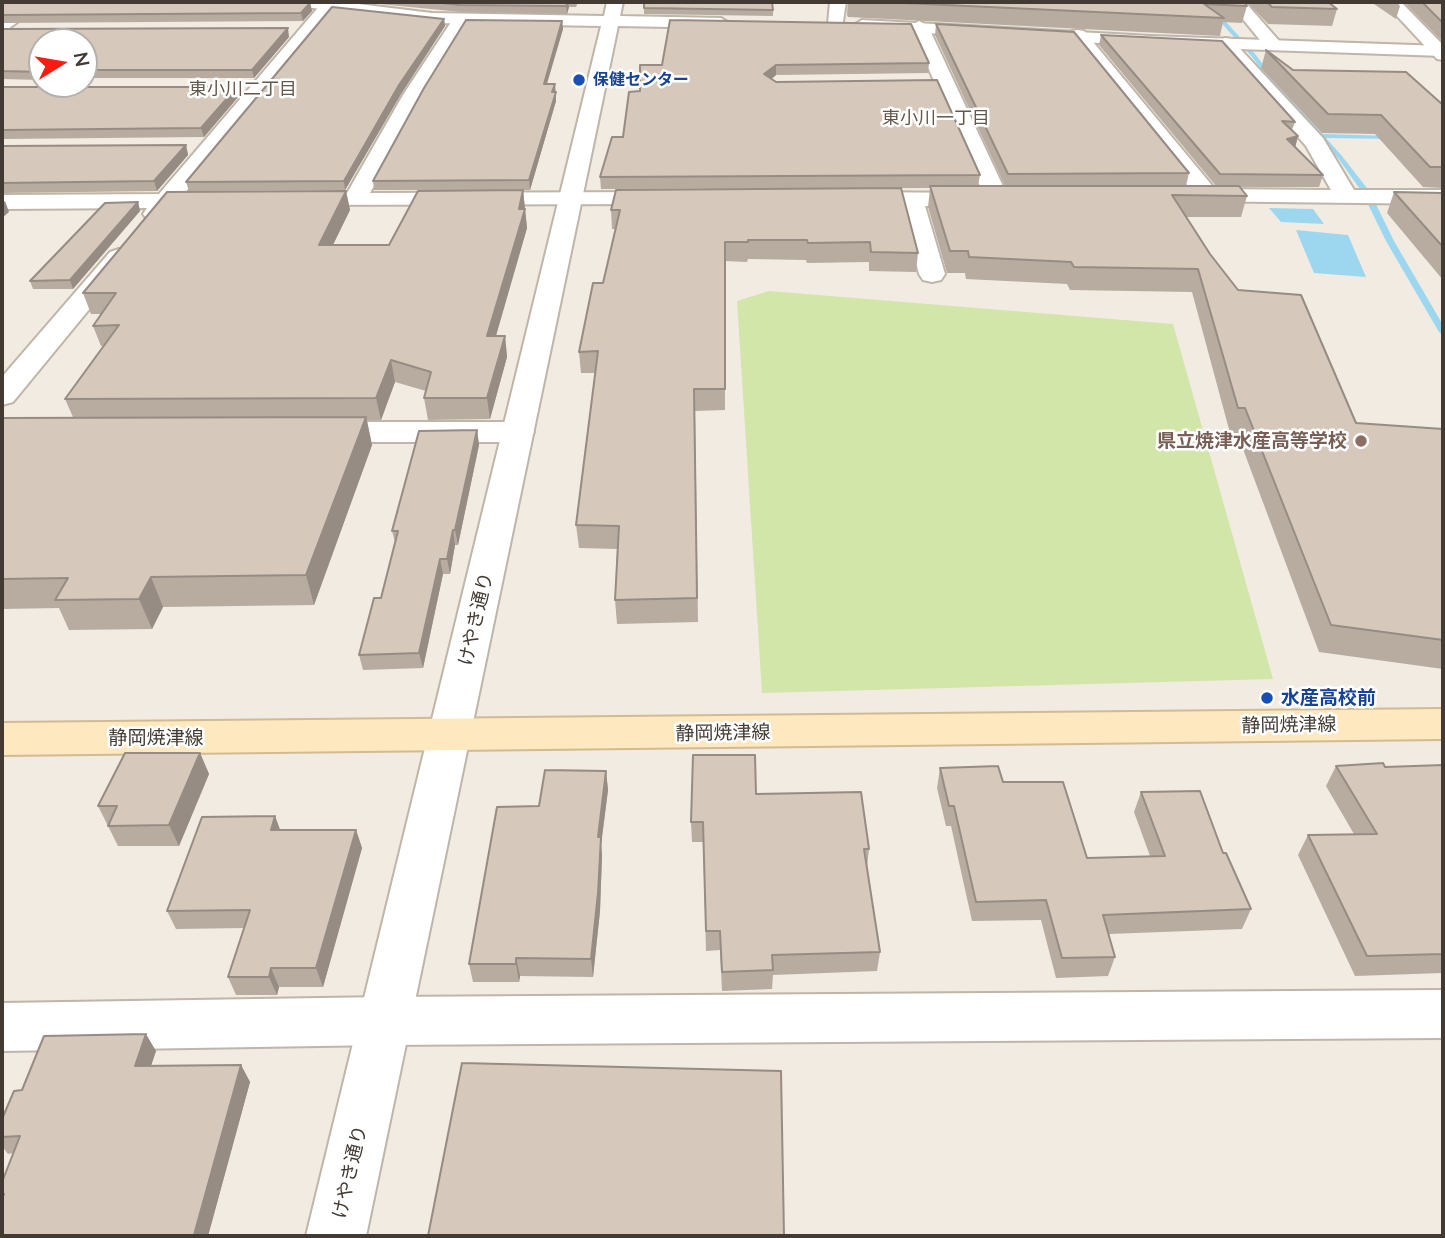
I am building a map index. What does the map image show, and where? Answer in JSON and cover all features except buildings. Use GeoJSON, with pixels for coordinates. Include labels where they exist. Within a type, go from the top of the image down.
{"type":"FeatureCollection","features":[{"type":"Feature","properties":{"kind":"main road","name":"静岡焼津線"},"geometry":{"type":"LineString","coordinates":[[2,739],[1443,723]]}},
{"type":"Feature","properties":{"kind":"street"},"geometry":{"type":"LineString","coordinates":[[2,28],[37,2]]}},
{"type":"Feature","properties":{"kind":"street"},"geometry":{"type":"LineString","coordinates":[[306,2],[385,14],[461,20],[741,23]]}},
{"type":"Feature","properties":{"kind":"street","name":"けやき通り"},"geometry":{"type":"LineString","coordinates":[[336,1236],[615,2]]}},
{"type":"Feature","properties":{"kind":"street"},"geometry":{"type":"LineString","coordinates":[[838,2],[829,24],[919,26],[1274,46],[1441,52]]}},
{"type":"Feature","properties":{"kind":"street"},"geometry":{"type":"LineString","coordinates":[[1237,2],[1274,46]]}},
{"type":"Feature","properties":{"kind":"street"},"geometry":{"type":"LineString","coordinates":[[1392,2],[1441,52]]}},
{"type":"Feature","properties":{"kind":"street"},"geometry":{"type":"LineString","coordinates":[[2,396],[328,6]]}},
{"type":"Feature","properties":{"kind":"street"},"geometry":{"type":"LineString","coordinates":[[355,200],[413,95],[461,20]]}},
{"type":"Feature","properties":{"kind":"street"},"geometry":{"type":"LineString","coordinates":[[919,26],[998,199]]}},
{"type":"Feature","properties":{"kind":"street"},"geometry":{"type":"LineString","coordinates":[[2,28],[28,30]]}},
{"type":"Feature","properties":{"kind":"street"},"geometry":{"type":"LineString","coordinates":[[284,29],[310,29]]}},
{"type":"Feature","properties":{"kind":"street"},"geometry":{"type":"LineString","coordinates":[[1078,35],[1208,196]]}},
{"type":"Feature","properties":{"kind":"street"},"geometry":{"type":"LineString","coordinates":[[1225,43],[1315,143],[1346,195]]}},
{"type":"Feature","properties":{"kind":"street"},"geometry":{"type":"LineString","coordinates":[[919,83],[944,82]]}},
{"type":"Feature","properties":{"kind":"street"},"geometry":{"type":"LineString","coordinates":[[233,87],[260,87]]}},
{"type":"Feature","properties":{"kind":"street"},"geometry":{"type":"LineString","coordinates":[[202,124],[229,124]]}},
{"type":"Feature","properties":{"kind":"street"},"geometry":{"type":"LineString","coordinates":[[183,146],[211,146]]}},
{"type":"Feature","properties":{"kind":"street"},"geometry":{"type":"LineString","coordinates":[[1168,196],[1443,197]]}},
{"type":"Feature","properties":{"kind":"street"},"geometry":{"type":"LineString","coordinates":[[829,199],[1024,198]]}},
{"type":"Feature","properties":{"kind":"street"},"geometry":{"type":"LineString","coordinates":[[274,200],[692,199]]}},
{"type":"Feature","properties":{"kind":"street"},"geometry":{"type":"LineString","coordinates":[[911,199],[932,274]]}},
{"type":"Feature","properties":{"kind":"street"},"geometry":{"type":"LineString","coordinates":[[2,202],[233,201]]}},
{"type":"Feature","properties":{"kind":"street"},"geometry":{"type":"LineString","coordinates":[[290,432],[518,432]]}},
{"type":"Feature","properties":{"kind":"street"},"geometry":{"type":"LineString","coordinates":[[2,1027],[384,1021],[1443,1014]]}},
{"type":"Feature","properties":{"kind":"green space"},"geometry":{"type":"Polygon","coordinates":[[[769,291],[1173,324],[1273,679],[762,693],[737,301],[769,291]]]}},
{"type":"Feature","properties":{"kind":"water"},"geometry":{"type":"Polygon","coordinates":[[[1269,208],[1313,209],[1324,224],[1281,222],[1269,208]]]}},
{"type":"Feature","properties":{"kind":"water"},"geometry":{"type":"Polygon","coordinates":[[[1296,230],[1348,235],[1366,277],[1314,273],[1296,230]]]}},
{"type":"Feature","properties":{"kind":"waterway"},"geometry":{"type":"LineString","coordinates":[[1211,13],[1217,15],[1254,56],[1279,90],[1340,157],[1366,192],[1390,241],[1443,332]]}},
{"type":"Feature","properties":{"kind":"waterway"},"geometry":{"type":"LineString","coordinates":[[1323,136],[1392,137]]}},
{"type":"Feature","properties":{"kind":"place","name":"保健センター"},"geometry":{"type":"Point","coordinates":[579,80]}},
{"type":"Feature","properties":{"kind":"place","name":"県立焼津水産高等学校"},"geometry":{"type":"Point","coordinates":[1361,441]}},
{"type":"Feature","properties":{"kind":"place","name":"水産高校前"},"geometry":{"type":"Point","coordinates":[1267,698]}},
{"type":"Feature","properties":{"kind":"district","name":"東小川二丁目"},"geometry":{"type":"Point","coordinates":[243,89]}},
{"type":"Feature","properties":{"kind":"district","name":"東小川一丁目"},"geometry":{"type":"Point","coordinates":[936,118]}}]}
